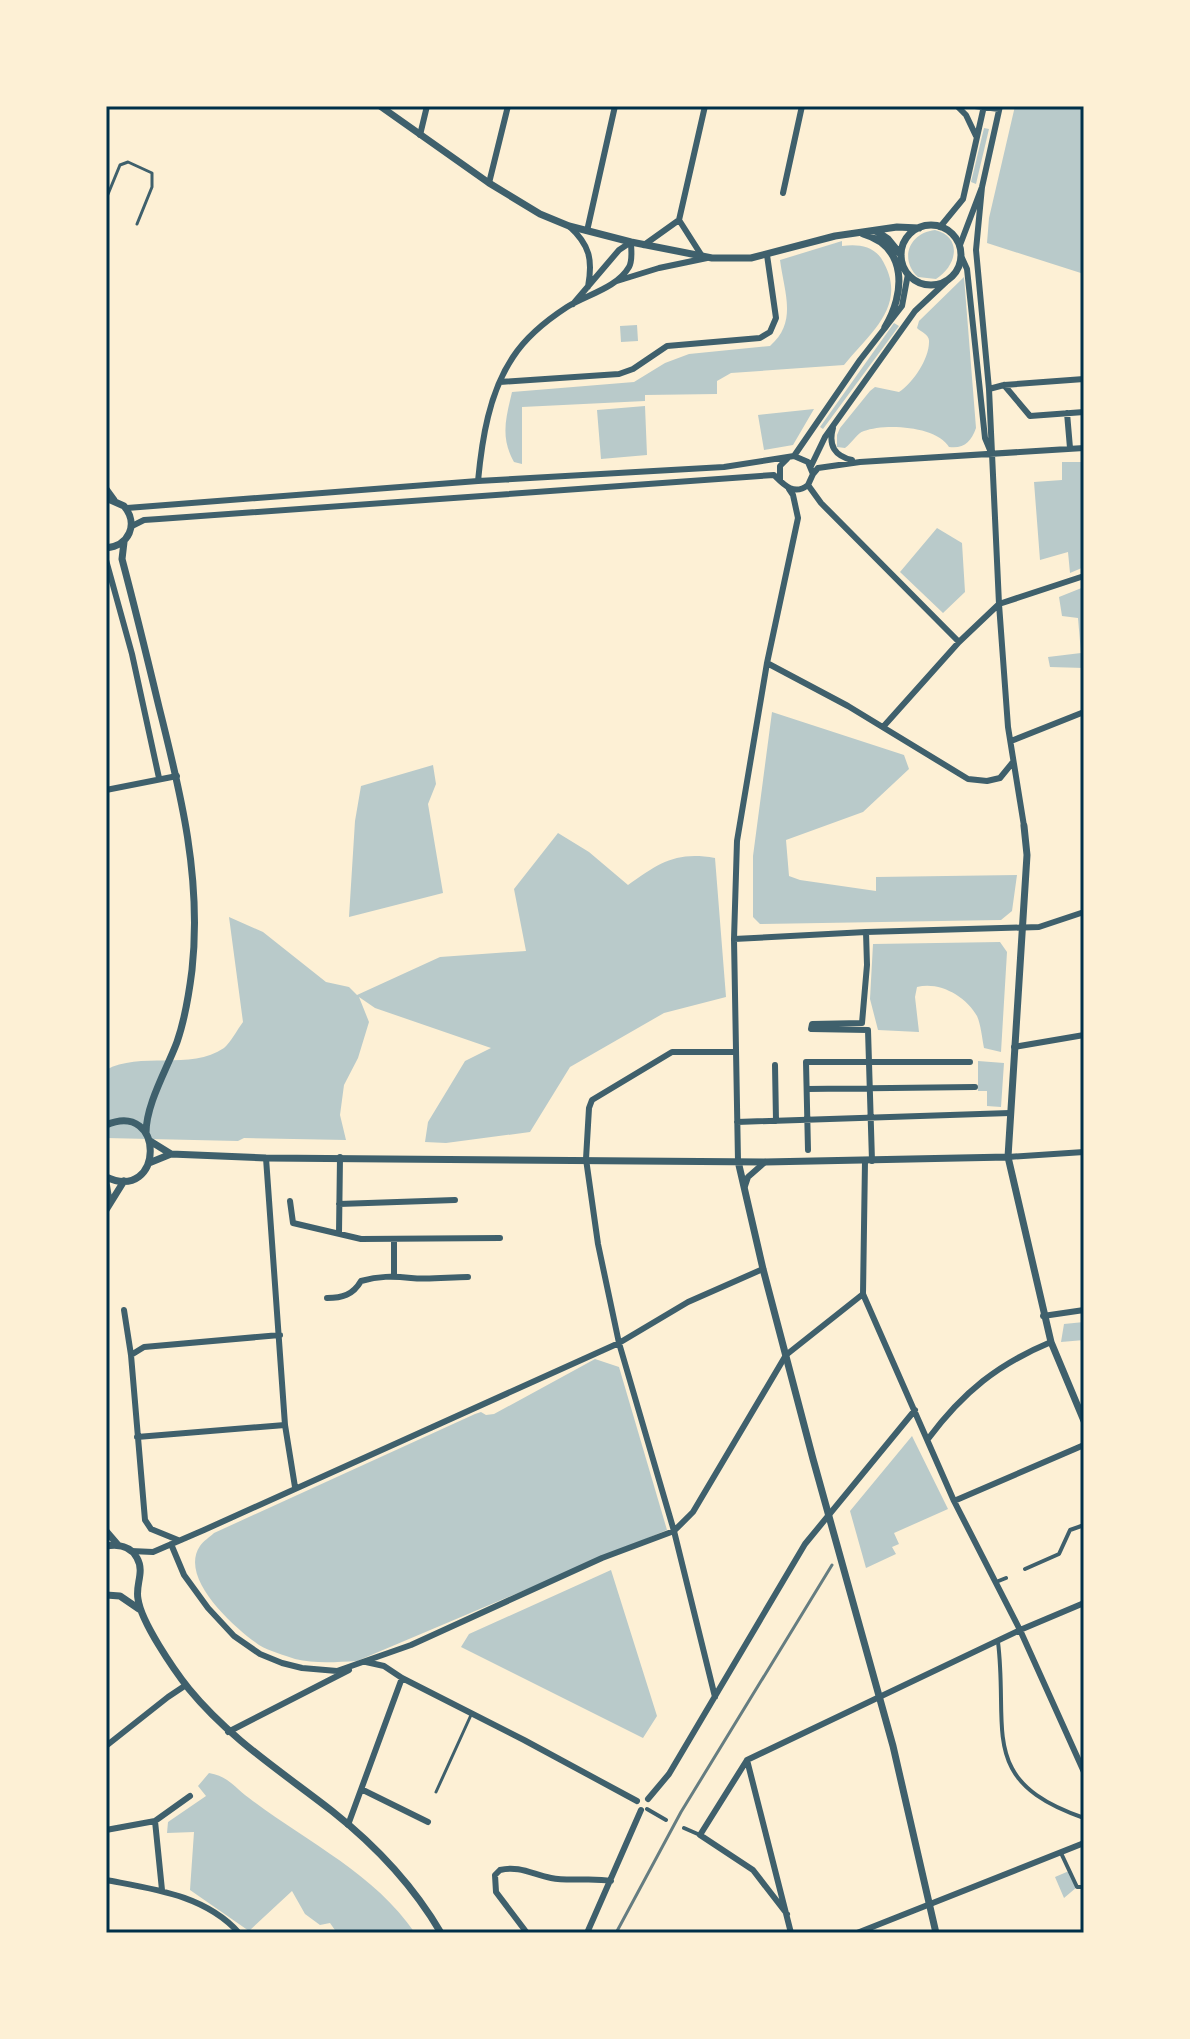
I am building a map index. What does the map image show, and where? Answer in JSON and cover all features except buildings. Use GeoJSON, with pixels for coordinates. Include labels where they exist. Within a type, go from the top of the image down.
{"type":"FeatureCollection","features":[{"type":"Feature","properties":{"kind":"street"},"geometry":{"type":"LineString","coordinates":[[380,106],[489,183],[540,214],[587,231],[712,258]]}},
{"type":"Feature","properties":{"kind":"street"},"geometry":{"type":"LineString","coordinates":[[420,135],[427,106]]}},
{"type":"Feature","properties":{"kind":"street"},"geometry":{"type":"LineString","coordinates":[[489,183],[508,106]]}},
{"type":"Feature","properties":{"kind":"street"},"geometry":{"type":"LineString","coordinates":[[587,231],[615,106]]}},
{"type":"Feature","properties":{"kind":"street"},"geometry":{"type":"LineString","coordinates":[[644,245],[679,220],[705,106]]}},
{"type":"Feature","properties":{"kind":"street"},"geometry":{"type":"LineString","coordinates":[[783,193],[802,106]]}},
{"type":"Feature","properties":{"kind":"street"},"geometry":{"type":"LineString","coordinates":[[957,106],[971,122],[977,140]]}},
{"type":"Feature","properties":{"kind":"street"},"geometry":{"type":"LineString","coordinates":[[975,106],[999,108],[982,187],[976,250],[989,389],[999,604],[1013,762],[1027,851],[1008,1157],[1043,1316],[1084,1421]]}},
{"type":"Feature","properties":{"kind":"street"},"geometry":{"type":"LineString","coordinates":[[940,227],[963,199],[984,107]]}},
{"type":"Feature","properties":{"kind":"street"},"geometry":{"type":"LineString","coordinates":[[960,245],[982,187]]}},
{"type":"Feature","properties":{"kind":"street"},"geometry":{"type":"LineString","coordinates":[[679,220],[702,256]]}},
{"type":"Feature","properties":{"kind":"street"},"geometry":{"type":"LineString","coordinates":[[573,304],[614,282],[659,268],[712,258],[751,258],[835,236],[874,230],[930,225],[940,227],[952,233],[960,245],[967,269],[985,438],[992,453]]}},
{"type":"Feature","properties":{"kind":"street"},"geometry":{"type":"LineString","coordinates":[[569,226],[589,251],[591,267],[588,288]]}},
{"type":"Feature","properties":{"kind":"street"},"geometry":{"type":"LineString","coordinates":[[901,255],[906,239],[919,228]]}},
{"type":"Feature","properties":{"kind":"street"},"geometry":{"type":"LineString","coordinates":[[781,482],[779,472],[902,306],[908,274],[901,255],[888,239],[874,230]]}},
{"type":"Feature","properties":{"kind":"street"},"geometry":{"type":"LineString","coordinates":[[857,233],[882,242],[897,268],[897,300],[885,327]]}},
{"type":"Feature","properties":{"kind":"street"},"geometry":{"type":"LineString","coordinates":[[478,481],[486,423],[500,382],[513,357],[526,341],[573,304],[619,250],[631,242]]}},
{"type":"Feature","properties":{"kind":"street"},"geometry":{"type":"LineString","coordinates":[[614,282],[631,263],[631,242]]}},
{"type":"Feature","properties":{"kind":"street"},"geometry":{"type":"LineString","coordinates":[[500,382],[619,374],[633,369],[667,346],[760,338],[770,332],[776,318],[767,255]]}},
{"type":"Feature","properties":{"kind":"street"},"geometry":{"type":"LineString","coordinates":[[789,489],[800,490],[808,485],[825,437],[835,422],[915,311],[957,272],[962,258]]}},
{"type":"Feature","properties":{"kind":"street"},"geometry":{"type":"LineString","coordinates":[[908,274],[925,285],[946,282]]}},
{"type":"Feature","properties":{"kind":"street"},"geometry":{"type":"LineString","coordinates":[[989,389],[1004,385],[1084,379]]}},
{"type":"Feature","properties":{"kind":"street"},"geometry":{"type":"LineString","coordinates":[[1004,385],[1030,416],[1084,412]]}},
{"type":"Feature","properties":{"kind":"street"},"geometry":{"type":"LineString","coordinates":[[1067,413],[1070,448]]}},
{"type":"Feature","properties":{"kind":"street"},"geometry":{"type":"LineString","coordinates":[[835,422],[830,443],[833,449],[844,459],[860,462]]}},
{"type":"Feature","properties":{"kind":"street"},"geometry":{"type":"LineString","coordinates":[[812,470],[860,462],[1084,448]]}},
{"type":"Feature","properties":{"kind":"street"},"geometry":{"type":"LineString","coordinates":[[106,489],[110,499],[127,508],[478,481],[724,467],[791,457],[804,458],[812,470]]}},
{"type":"Feature","properties":{"kind":"street"},"geometry":{"type":"LineString","coordinates":[[107,1206],[106,1179],[124,1181],[139,1176],[149,1163],[152,1152],[147,1114],[178,1038],[188,1000],[195,927],[191,845],[177,776],[122,559],[124,542],[132,526],[144,520],[774,475],[793,495],[798,518],[767,663],[737,841],[734,939],[738,1161],[763,1269],[879,1697],[936,1933]]}},
{"type":"Feature","properties":{"kind":"street"},"geometry":{"type":"LineString","coordinates":[[808,485],[821,503],[959,642]]}},
{"type":"Feature","properties":{"kind":"street"},"geometry":{"type":"LineString","coordinates":[[127,508],[132,526]]}},
{"type":"Feature","properties":{"kind":"street"},"geometry":{"type":"LineString","coordinates":[[108,548],[124,542]]}},
{"type":"Feature","properties":{"kind":"street"},"geometry":{"type":"LineString","coordinates":[[108,548],[122,559]]}},
{"type":"Feature","properties":{"kind":"street"},"geometry":{"type":"LineString","coordinates":[[106,560],[132,654],[159,778]]}},
{"type":"Feature","properties":{"kind":"street"},"geometry":{"type":"LineString","coordinates":[[883,727],[959,642],[999,604],[1084,576]]}},
{"type":"Feature","properties":{"kind":"street"},"geometry":{"type":"LineString","coordinates":[[767,663],[883,727],[968,779],[987,781],[1000,778],[1013,762]]}},
{"type":"Feature","properties":{"kind":"street"},"geometry":{"type":"LineString","coordinates":[[1011,741],[1082,713],[1084,722]]}},
{"type":"Feature","properties":{"kind":"street"},"geometry":{"type":"LineString","coordinates":[[106,790],[177,776]]}},
{"type":"Feature","properties":{"kind":"street"},"geometry":{"type":"LineString","coordinates":[[734,939],[1039,927],[1084,912]]}},
{"type":"Feature","properties":{"kind":"street"},"geometry":{"type":"LineString","coordinates":[[866,932],[867,965],[862,1023],[812,1024],[811,1029],[868,1030],[871,1117],[863,1294],[954,1501],[1020,1630],[1084,1772]]}},
{"type":"Feature","properties":{"kind":"street"},"geometry":{"type":"LineString","coordinates":[[1014,1047],[1084,1035]]}},
{"type":"Feature","properties":{"kind":"street"},"geometry":{"type":"LineString","coordinates":[[715,1697],[674,1531],[619,1343],[598,1244],[586,1159],[592,1100],[672,1052],[736,1052]]}},
{"type":"Feature","properties":{"kind":"street"},"geometry":{"type":"LineString","coordinates":[[808,1150],[806,1062],[970,1062]]}},
{"type":"Feature","properties":{"kind":"street"},"geometry":{"type":"LineString","coordinates":[[775,1065],[776,1121]]}},
{"type":"Feature","properties":{"kind":"street"},"geometry":{"type":"LineString","coordinates":[[807,1089],[975,1087]]}},
{"type":"Feature","properties":{"kind":"street"},"geometry":{"type":"LineString","coordinates":[[737,1122],[1010,1113]]}},
{"type":"Feature","properties":{"kind":"street"},"geometry":{"type":"LineString","coordinates":[[131,1123],[147,1114]]}},
{"type":"Feature","properties":{"kind":"street"},"geometry":{"type":"LineString","coordinates":[[106,1125],[119,1121],[131,1123],[171,1154]]}},
{"type":"Feature","properties":{"kind":"street"},"geometry":{"type":"LineString","coordinates":[[149,1163],[171,1154],[266,1158],[765,1162],[1008,1157],[1084,1152]]}},
{"type":"Feature","properties":{"kind":"street"},"geometry":{"type":"LineString","coordinates":[[339,1233],[340,1157]]}},
{"type":"Feature","properties":{"kind":"street"},"geometry":{"type":"LineString","coordinates":[[266,1158],[285,1425],[295,1487]]}},
{"type":"Feature","properties":{"kind":"street"},"geometry":{"type":"LineString","coordinates":[[743,1190],[748,1177],[765,1162]]}},
{"type":"Feature","properties":{"kind":"street"},"geometry":{"type":"LineString","coordinates":[[107,1206],[124,1181]]}},
{"type":"Feature","properties":{"kind":"street"},"geometry":{"type":"LineString","coordinates":[[339,1204],[455,1200]]}},
{"type":"Feature","properties":{"kind":"street"},"geometry":{"type":"LineString","coordinates":[[290,1201],[293,1223],[361,1239],[500,1238]]}},
{"type":"Feature","properties":{"kind":"street"},"geometry":{"type":"LineString","coordinates":[[394,1239],[394,1275]]}},
{"type":"Feature","properties":{"kind":"street"},"geometry":{"type":"LineString","coordinates":[[441,1933],[405,1880],[348,1825],[228,1732],[186,1685],[140,1609],[136,1585],[140,1567],[153,1552],[619,1343],[688,1302],[763,1269]]}},
{"type":"Feature","properties":{"kind":"street"},"geometry":{"type":"LineString","coordinates":[[327,1298],[343,1298],[357,1289],[361,1281],[394,1275],[411,1278],[468,1277]]}},
{"type":"Feature","properties":{"kind":"street"},"geometry":{"type":"LineString","coordinates":[[124,1310],[131,1355],[145,1520],[151,1529],[175,1542],[184,1575],[234,1636],[260,1654],[293,1666],[337,1671],[460,1624],[602,1558],[674,1531],[693,1512],[786,1355],[863,1294]]}},
{"type":"Feature","properties":{"kind":"street"},"geometry":{"type":"LineString","coordinates":[[1043,1316],[1084,1310]]}},
{"type":"Feature","properties":{"kind":"street"},"geometry":{"type":"LineString","coordinates":[[131,1355],[144,1347],[280,1335]]}},
{"type":"Feature","properties":{"kind":"street"},"geometry":{"type":"LineString","coordinates":[[928,1439],[947,1413],[990,1374],[1018,1356],[1051,1342]]}},
{"type":"Feature","properties":{"kind":"street"},"geometry":{"type":"LineString","coordinates":[[648,1799],[669,1774],[805,1544],[915,1410]]}},
{"type":"Feature","properties":{"kind":"street"},"geometry":{"type":"LineString","coordinates":[[137,1437],[285,1425]]}},
{"type":"Feature","properties":{"kind":"street"},"geometry":{"type":"LineString","coordinates":[[954,1501],[1084,1445]]}},
{"type":"Feature","properties":{"kind":"street"},"geometry":{"type":"LineString","coordinates":[[1025,1569],[1059,1554],[1070,1530],[1084,1525]]}},
{"type":"Feature","properties":{"kind":"street"},"geometry":{"type":"LineString","coordinates":[[106,1531],[118,1545],[131,1551],[153,1552]]}},
{"type":"Feature","properties":{"kind":"street"},"geometry":{"type":"LineString","coordinates":[[106,1546],[118,1545]]}},
{"type":"Feature","properties":{"kind":"street"},"geometry":{"type":"LineString","coordinates":[[131,1551],[140,1567]]}},
{"type":"Feature","properties":{"kind":"street"},"geometry":{"type":"LineString","coordinates":[[996,1582],[1006,1578]]}},
{"type":"Feature","properties":{"kind":"street"},"geometry":{"type":"LineString","coordinates":[[120,1596],[136,1585]]}},
{"type":"Feature","properties":{"kind":"street"},"geometry":{"type":"LineString","coordinates":[[106,1595],[120,1596],[140,1609]]}},
{"type":"Feature","properties":{"kind":"street"},"geometry":{"type":"LineString","coordinates":[[700,1835],[747,1760],[1020,1630],[1084,1603]]}},
{"type":"Feature","properties":{"kind":"street"},"geometry":{"type":"LineString","coordinates":[[998,1642],[1001,1741],[1009,1763],[1017,1777],[1038,1798],[1084,1818]]}},
{"type":"Feature","properties":{"kind":"street"},"geometry":{"type":"LineString","coordinates":[[228,1732],[366,1662],[384,1666],[637,1801]]}},
{"type":"Feature","properties":{"kind":"street"},"geometry":{"type":"LineString","coordinates":[[348,1825],[402,1678]]}},
{"type":"Feature","properties":{"kind":"street"},"geometry":{"type":"LineString","coordinates":[[106,1746],[186,1685]]}},
{"type":"Feature","properties":{"kind":"street"},"geometry":{"type":"LineString","coordinates":[[747,1760],[791,1933]]}},
{"type":"Feature","properties":{"kind":"street"},"geometry":{"type":"LineString","coordinates":[[363,1790],[428,1822]]}},
{"type":"Feature","properties":{"kind":"street"},"geometry":{"type":"LineString","coordinates":[[106,1830],[155,1821],[190,1796]]}},
{"type":"Feature","properties":{"kind":"street"},"geometry":{"type":"LineString","coordinates":[[637,1801],[642,1797],[648,1799]]}},
{"type":"Feature","properties":{"kind":"street"},"geometry":{"type":"LineString","coordinates":[[587,1933],[644,1810],[650,1804],[648,1799]]}},
{"type":"Feature","properties":{"kind":"street"},"geometry":{"type":"LineString","coordinates":[[637,1801],[637,1806],[666,1820]]}},
{"type":"Feature","properties":{"kind":"street"},"geometry":{"type":"LineString","coordinates":[[155,1821],[162,1890]]}},
{"type":"Feature","properties":{"kind":"street"},"geometry":{"type":"LineString","coordinates":[[684,1828],[753,1870],[787,1914]]}},
{"type":"Feature","properties":{"kind":"street"},"geometry":{"type":"LineString","coordinates":[[857,1933],[1084,1843]]}},
{"type":"Feature","properties":{"kind":"street"},"geometry":{"type":"LineString","coordinates":[[1061,1853],[1077,1887],[1084,1887]]}},
{"type":"Feature","properties":{"kind":"street"},"geometry":{"type":"LineString","coordinates":[[527,1933],[496,1892],[495,1875],[500,1870],[524,1869],[551,1878],[611,1881]]}},
{"type":"Feature","properties":{"kind":"street"},"geometry":{"type":"LineString","coordinates":[[106,1880],[162,1890],[207,1907],[239,1933]]}},
{"type":"Feature","properties":{"kind":"lane"},"geometry":{"type":"LineString","coordinates":[[106,199],[120,165],[128,162],[152,173],[152,187],[137,224]]}},
{"type":"Feature","properties":{"kind":"lane"},"geometry":{"type":"LineString","coordinates":[[436,1792],[471,1715]]}},
{"type":"Feature","properties":{"kind":"shaded area"},"geometry":{"type":"Polygon","coordinates":[[[1015,106],[1084,106],[1084,274],[987,243],[989,218],[1015,106]]]}},
{"type":"Feature","properties":{"kind":"shaded area"},"geometry":{"type":"Polygon","coordinates":[[[984,128],[989,129],[976,184],[971,182],[984,128]]]}},
{"type":"Feature","properties":{"kind":"shaded area"},"geometry":{"type":"Polygon","coordinates":[[[935,230],[950,239],[954,252],[952,260],[936,279],[918,277],[909,262],[910,248],[919,236],[935,230]]]}},
{"type":"Feature","properties":{"kind":"shaded area"},"geometry":{"type":"Polygon","coordinates":[[[842,241],[842,246],[863,246],[873,250],[889,274],[891,289],[884,316],[844,365],[731,373],[717,381],[717,394],[645,395],[645,401],[522,407],[522,464],[514,462],[506,436],[512,392],[634,382],[665,363],[689,354],[770,346],[779,337],[787,317],[780,260],[842,241]]]}},
{"type":"Feature","properties":{"kind":"shaded area"},"geometry":{"type":"Polygon","coordinates":[[[964,277],[976,428],[969,441],[963,446],[949,447],[943,440],[922,431],[884,427],[864,431],[845,448],[837,447],[840,428],[870,391],[875,387],[899,392],[915,377],[926,356],[929,342],[917,328],[919,321],[964,277]]]}},
{"type":"Feature","properties":{"kind":"shaded area"},"geometry":{"type":"Polygon","coordinates":[[[894,323],[899,326],[823,429],[820,427],[894,323]]]}},
{"type":"Feature","properties":{"kind":"shaded area"},"geometry":{"type":"Polygon","coordinates":[[[637,325],[638,341],[621,342],[620,326],[637,325]]]}},
{"type":"Feature","properties":{"kind":"shaded area"},"geometry":{"type":"Polygon","coordinates":[[[645,406],[647,455],[601,459],[597,410],[645,406]]]}},
{"type":"Feature","properties":{"kind":"shaded area"},"geometry":{"type":"Polygon","coordinates":[[[814,409],[793,445],[764,450],[758,415],[814,409]]]}},
{"type":"Feature","properties":{"kind":"shaded area"},"geometry":{"type":"Polygon","coordinates":[[[1062,462],[1083,462],[1084,567],[1070,573],[1068,552],[1040,560],[1034,482],[1062,480],[1062,462]]]}},
{"type":"Feature","properties":{"kind":"shaded area"},"geometry":{"type":"Polygon","coordinates":[[[937,528],[962,543],[965,592],[943,613],[900,572],[937,528]]]}},
{"type":"Feature","properties":{"kind":"shaded area"},"geometry":{"type":"Polygon","coordinates":[[[1084,587],[1084,668],[1050,667],[1048,657],[1081,653],[1078,618],[1062,616],[1059,597],[1084,587]]]}},
{"type":"Feature","properties":{"kind":"shaded area"},"geometry":{"type":"Polygon","coordinates":[[[772,712],[904,755],[909,769],[863,812],[786,840],[789,876],[876,891],[876,877],[1017,875],[1012,911],[1001,920],[760,924],[753,917],[753,856],[772,712]]]}},
{"type":"Feature","properties":{"kind":"shaded area"},"geometry":{"type":"Polygon","coordinates":[[[433,765],[436,784],[428,804],[443,893],[349,917],[355,821],[361,786],[433,765]]]}},
{"type":"Feature","properties":{"kind":"shaded area"},"geometry":{"type":"Polygon","coordinates":[[[558,833],[589,852],[628,885],[668,861],[689,856],[715,858],[726,997],[664,1013],[570,1067],[530,1132],[446,1143],[425,1142],[428,1122],[465,1061],[491,1048],[375,1008],[359,997],[369,1022],[358,1058],[344,1085],[340,1115],[346,1140],[106,1138],[106,1070],[134,1062],[211,1055],[227,1045],[243,1022],[229,917],[263,932],[326,982],[349,987],[357,995],[440,957],[526,951],[514,889],[558,833]]]}},
{"type":"Feature","properties":{"kind":"shaded area"},"geometry":{"type":"Polygon","coordinates":[[[1000,942],[1007,952],[1001,1052],[984,1048],[977,1016],[966,1002],[934,986],[917,987],[915,997],[919,1032],[878,1030],[870,999],[873,944],[1000,942]]]}},
{"type":"Feature","properties":{"kind":"shaded area"},"geometry":{"type":"Polygon","coordinates":[[[978,1061],[1004,1063],[1001,1107],[987,1106],[987,1091],[978,1091],[978,1061]]]}},
{"type":"Feature","properties":{"kind":"shaded area"},"geometry":{"type":"Polygon","coordinates":[[[1084,1322],[1084,1340],[1061,1342],[1064,1324],[1084,1322]]]}},
{"type":"Feature","properties":{"kind":"shaded area"},"geometry":{"type":"Polygon","coordinates":[[[595,1359],[619,1367],[667,1530],[357,1661],[303,1661],[263,1647],[224,1615],[203,1587],[195,1559],[201,1544],[214,1533],[475,1414],[494,1414],[595,1359]]]}},
{"type":"Feature","properties":{"kind":"shaded area"},"geometry":{"type":"Polygon","coordinates":[[[912,1436],[948,1509],[894,1533],[899,1544],[892,1547],[896,1554],[866,1568],[850,1511],[912,1436]]]}},
{"type":"Feature","properties":{"kind":"shaded area"},"geometry":{"type":"Polygon","coordinates":[[[611,1570],[657,1716],[643,1738],[461,1647],[469,1634],[611,1570]]]}},
{"type":"Feature","properties":{"kind":"shaded area"},"geometry":{"type":"Polygon","coordinates":[[[209,1773],[226,1779],[359,1875],[398,1911],[415,1933],[337,1933],[330,1923],[320,1925],[305,1914],[292,1891],[249,1931],[190,1890],[194,1832],[167,1833],[168,1822],[206,1796],[198,1786],[209,1773]]]}},
{"type":"Feature","properties":{"kind":"shaded area"},"geometry":{"type":"Polygon","coordinates":[[[1069,1871],[1077,1887],[1064,1898],[1055,1877],[1069,1871]]]}},
{"type":"Feature","properties":{"kind":"railway"},"geometry":{"type":"LineString","coordinates":[[616,1933],[681,1812],[832,1565]]}}]}
